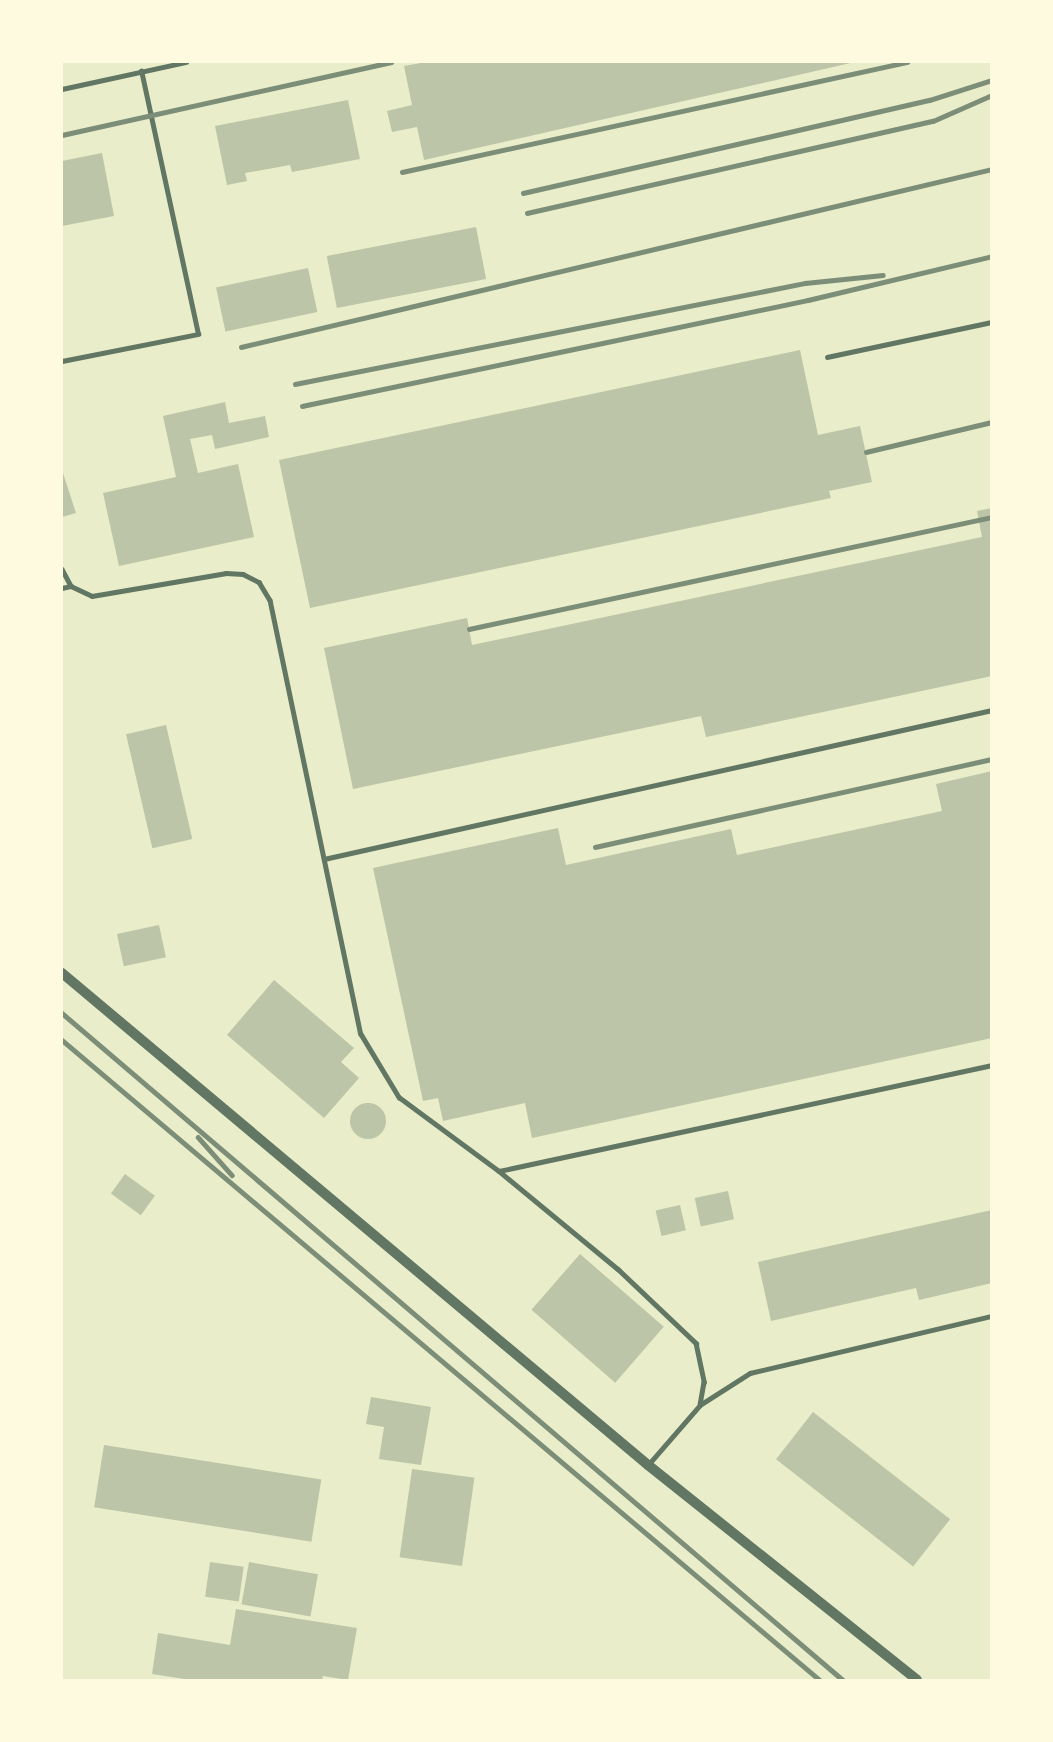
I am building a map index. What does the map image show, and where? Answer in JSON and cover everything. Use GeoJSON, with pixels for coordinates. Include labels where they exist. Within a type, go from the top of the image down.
{"type":"FeatureCollection","features":[{"type":"Feature","properties":{"kind":"street"},"geometry":{"type":"LineString","coordinates":[[62,973],[648,1465],[917,1680]]}},
{"type":"Feature","properties":{"kind":"lane"},"geometry":{"type":"LineString","coordinates":[[62,89],[186,62]]}},
{"type":"Feature","properties":{"kind":"lane"},"geometry":{"type":"LineString","coordinates":[[62,361],[198,334],[141,71]]}},
{"type":"Feature","properties":{"kind":"lane"},"geometry":{"type":"LineString","coordinates":[[827,357],[992,322]]}},
{"type":"Feature","properties":{"kind":"lane"},"geometry":{"type":"LineString","coordinates":[[62,569],[71,586],[92,596],[226,573],[243,574],[259,582],[270,600],[361,1034],[375,1063],[399,1096],[499,1171],[618,1269],[696,1343],[704,1382],[700,1405]]}},
{"type":"Feature","properties":{"kind":"lane"},"geometry":{"type":"LineString","coordinates":[[62,588],[71,586]]}},
{"type":"Feature","properties":{"kind":"lane"},"geometry":{"type":"LineString","coordinates":[[324,859],[992,710]]}},
{"type":"Feature","properties":{"kind":"lane"},"geometry":{"type":"LineString","coordinates":[[499,1171],[992,1065]]}},
{"type":"Feature","properties":{"kind":"lane"},"geometry":{"type":"LineString","coordinates":[[648,1465],[700,1405],[750,1373],[992,1316]]}},
{"type":"Feature","properties":{"kind":"building"},"geometry":{"type":"Polygon","coordinates":[[[426,62],[855,62],[424,160],[417,127],[392,132],[387,111],[412,105],[404,66],[426,62]]]}},
{"type":"Feature","properties":{"kind":"building"},"geometry":{"type":"Polygon","coordinates":[[[348,100],[360,159],[292,172],[290,165],[245,173],[247,181],[227,185],[215,126],[348,100]]]}},
{"type":"Feature","properties":{"kind":"building"},"geometry":{"type":"Polygon","coordinates":[[[102,153],[114,216],[62,226],[62,161],[102,153]]]}},
{"type":"Feature","properties":{"kind":"building"},"geometry":{"type":"Polygon","coordinates":[[[476,227],[486,279],[337,308],[327,256],[476,227]]]}},
{"type":"Feature","properties":{"kind":"building"},"geometry":{"type":"Polygon","coordinates":[[[308,268],[317,312],[225,332],[216,288],[308,268]]]}},
{"type":"Feature","properties":{"kind":"building"},"geometry":{"type":"Polygon","coordinates":[[[800,350],[818,435],[860,426],[872,482],[829,491],[831,498],[310,608],[279,460],[800,350]]]}},
{"type":"Feature","properties":{"kind":"building"},"geometry":{"type":"Polygon","coordinates":[[[225,402],[229,423],[265,416],[269,437],[215,449],[212,435],[190,439],[198,473],[238,464],[254,537],[119,566],[103,493],[176,477],[163,416],[225,402]]]}},
{"type":"Feature","properties":{"kind":"building"},"geometry":{"type":"Polygon","coordinates":[[[62,470],[76,513],[62,517],[62,470]]]}},
{"type":"Feature","properties":{"kind":"building"},"geometry":{"type":"Polygon","coordinates":[[[992,508],[992,676],[706,737],[701,716],[353,789],[324,648],[467,618],[472,645],[982,537],[977,511],[992,508]]]}},
{"type":"Feature","properties":{"kind":"building"},"geometry":{"type":"Polygon","coordinates":[[[166,725],[192,839],[152,848],[126,734],[166,725]]]}},
{"type":"Feature","properties":{"kind":"building"},"geometry":{"type":"Polygon","coordinates":[[[992,771],[992,1038],[532,1138],[525,1103],[443,1121],[438,1098],[423,1101],[373,868],[558,828],[566,865],[731,829],[737,855],[942,811],[936,784],[992,771]]]}},
{"type":"Feature","properties":{"kind":"building"},"geometry":{"type":"Polygon","coordinates":[[[159,925],[166,957],[124,966],[117,934],[159,925]]]}},
{"type":"Feature","properties":{"kind":"building"},"geometry":{"type":"Polygon","coordinates":[[[274,980],[354,1048],[341,1062],[359,1078],[324,1118],[227,1035],[274,980]]]}},
{"type":"Feature","properties":{"kind":"building"},"geometry":{"type":"Polygon","coordinates":[[[368,1103],[381,1108],[386,1121],[381,1134],[368,1139],[355,1134],[350,1121],[355,1108],[368,1103]]]}},
{"type":"Feature","properties":{"kind":"building"},"geometry":{"type":"Polygon","coordinates":[[[125,1174],[155,1196],[141,1215],[111,1193],[125,1174]]]}},
{"type":"Feature","properties":{"kind":"building"},"geometry":{"type":"Polygon","coordinates":[[[728,1191],[734,1219],[701,1226],[695,1198],[728,1191]]]}},
{"type":"Feature","properties":{"kind":"building"},"geometry":{"type":"Polygon","coordinates":[[[680,1205],[686,1230],[661,1236],[656,1211],[680,1205]]]}},
{"type":"Feature","properties":{"kind":"building"},"geometry":{"type":"Polygon","coordinates":[[[992,1210],[992,1283],[919,1300],[916,1288],[771,1321],[758,1262],[992,1210]]]}},
{"type":"Feature","properties":{"kind":"building"},"geometry":{"type":"Polygon","coordinates":[[[580,1254],[664,1327],[615,1383],[531,1310],[580,1254]]]}},
{"type":"Feature","properties":{"kind":"building"},"geometry":{"type":"Polygon","coordinates":[[[371,1397],[431,1407],[421,1465],[379,1459],[384,1427],[366,1424],[371,1397]]]}},
{"type":"Feature","properties":{"kind":"building"},"geometry":{"type":"Polygon","coordinates":[[[813,1412],[950,1519],[913,1566],[776,1459],[813,1412]]]}},
{"type":"Feature","properties":{"kind":"building"},"geometry":{"type":"Polygon","coordinates":[[[104,1445],[321,1479],[311,1542],[94,1507],[104,1445]]]}},
{"type":"Feature","properties":{"kind":"building"},"geometry":{"type":"Polygon","coordinates":[[[412,1469],[474,1478],[462,1566],[400,1557],[412,1469]]]}},
{"type":"Feature","properties":{"kind":"building"},"geometry":{"type":"Polygon","coordinates":[[[210,1562],[244,1567],[239,1601],[205,1597],[210,1562]]]}},
{"type":"Feature","properties":{"kind":"building"},"geometry":{"type":"Polygon","coordinates":[[[249,1562],[318,1574],[310,1617],[242,1604],[249,1562]]]}},
{"type":"Feature","properties":{"kind":"building"},"geometry":{"type":"Polygon","coordinates":[[[236,1609],[357,1628],[348,1680],[323,1676],[322,1680],[191,1680],[152,1674],[158,1633],[230,1645],[236,1609]]]}},
{"type":"Feature","properties":{"kind":"railway"},"geometry":{"type":"LineString","coordinates":[[62,135],[391,62]]}},
{"type":"Feature","properties":{"kind":"railway"},"geometry":{"type":"LineString","coordinates":[[402,172],[907,62]]}},
{"type":"Feature","properties":{"kind":"railway"},"geometry":{"type":"LineString","coordinates":[[523,193],[930,100],[992,80]]}},
{"type":"Feature","properties":{"kind":"railway"},"geometry":{"type":"LineString","coordinates":[[527,213],[933,121],[992,95]]}},
{"type":"Feature","properties":{"kind":"railway"},"geometry":{"type":"LineString","coordinates":[[241,347],[992,169]]}},
{"type":"Feature","properties":{"kind":"railway"},"geometry":{"type":"LineString","coordinates":[[302,406],[808,300],[992,256]]}},
{"type":"Feature","properties":{"kind":"railway"},"geometry":{"type":"LineString","coordinates":[[295,384],[805,283],[883,275]]}},
{"type":"Feature","properties":{"kind":"railway"},"geometry":{"type":"LineString","coordinates":[[866,452],[992,422]]}},
{"type":"Feature","properties":{"kind":"railway"},"geometry":{"type":"LineString","coordinates":[[469,629],[992,517]]}},
{"type":"Feature","properties":{"kind":"railway"},"geometry":{"type":"LineString","coordinates":[[595,847],[992,759]]}},
{"type":"Feature","properties":{"kind":"railway"},"geometry":{"type":"LineString","coordinates":[[62,1013],[843,1680]]}},
{"type":"Feature","properties":{"kind":"railway"},"geometry":{"type":"LineString","coordinates":[[62,1040],[820,1680]]}},
{"type":"Feature","properties":{"kind":"railway"},"geometry":{"type":"LineString","coordinates":[[198,1137],[232,1175]]}}]}
